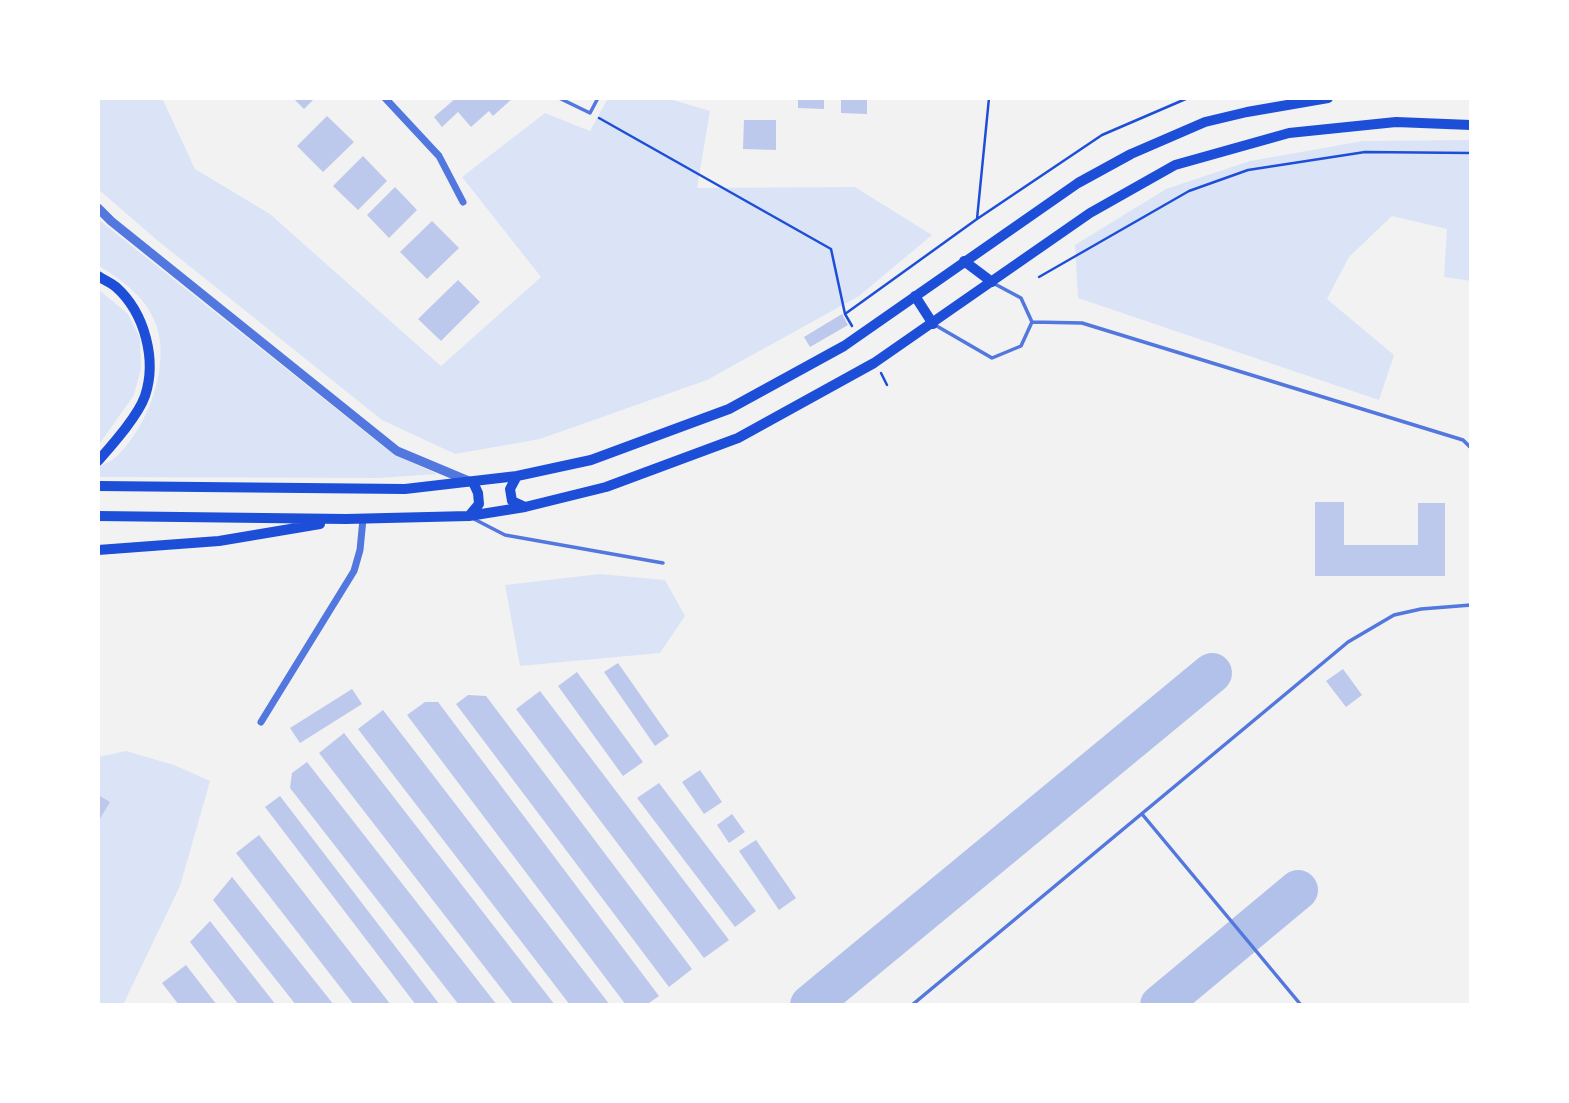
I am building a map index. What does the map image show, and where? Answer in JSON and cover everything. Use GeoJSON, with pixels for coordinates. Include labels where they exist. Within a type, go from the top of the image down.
{"type":"FeatureCollection","features":[{"type":"Feature","properties":{"kind":"main road"},"geometry":{"type":"LineString","coordinates":[[98,486],[405,489],[517,476],[591,460],[729,410],[859,337],[1078,183],[1131,154],[1205,122],[1247,111],[1328,98]]}},
{"type":"Feature","properties":{"kind":"main road"},"geometry":{"type":"LineString","coordinates":[[98,516],[363,519],[468,516],[525,507],[606,487],[738,439],[874,363],[1090,213],[1175,165],[1289,133],[1396,122],[1471,125]]}},
{"type":"Feature","properties":{"kind":"main road"},"geometry":{"type":"LineString","coordinates":[[964,261],[992,282]]}},
{"type":"Feature","properties":{"kind":"main road"},"geometry":{"type":"LineString","coordinates":[[98,276],[117,288],[143,323],[150,360],[145,397],[121,434],[98,461]]}},
{"type":"Feature","properties":{"kind":"main road"},"geometry":{"type":"LineString","coordinates":[[915,296],[933,324]]}},
{"type":"Feature","properties":{"kind":"main road"},"geometry":{"type":"LineString","coordinates":[[517,476],[510,489],[512,501],[525,507]]}},
{"type":"Feature","properties":{"kind":"main road"},"geometry":{"type":"LineString","coordinates":[[468,516],[479,504],[473,482]]}},
{"type":"Feature","properties":{"kind":"main road"},"geometry":{"type":"LineString","coordinates":[[98,550],[219,541],[346,519]]}},
{"type":"Feature","properties":{"kind":"street"},"geometry":{"type":"LineString","coordinates":[[385,98],[439,156],[463,202]]}},
{"type":"Feature","properties":{"kind":"street"},"geometry":{"type":"LineString","coordinates":[[98,208],[397,450],[473,482]]}},
{"type":"Feature","properties":{"kind":"street"},"geometry":{"type":"LineString","coordinates":[[261,722],[354,571],[360,550],[363,519]]}},
{"type":"Feature","properties":{"kind":"lane"},"geometry":{"type":"LineString","coordinates":[[559,98],[590,113],[598,98]]}},
{"type":"Feature","properties":{"kind":"lane"},"geometry":{"type":"LineString","coordinates":[[933,324],[992,358],[1021,346],[1032,322],[1021,298],[992,282]]}},
{"type":"Feature","properties":{"kind":"lane"},"geometry":{"type":"LineString","coordinates":[[1032,322],[1082,323],[1463,440],[1471,448]]}},
{"type":"Feature","properties":{"kind":"lane"},"geometry":{"type":"LineString","coordinates":[[468,516],[505,535],[663,563]]}},
{"type":"Feature","properties":{"kind":"lane"},"geometry":{"type":"LineString","coordinates":[[912,1005],[1348,642],[1394,615],[1421,609],[1471,605]]}},
{"type":"Feature","properties":{"kind":"lane"},"geometry":{"type":"LineString","coordinates":[[1142,814],[1301,1005]]}},
{"type":"Feature","properties":{"kind":"path"},"geometry":{"type":"LineString","coordinates":[[977,219],[989,98]]}},
{"type":"Feature","properties":{"kind":"path"},"geometry":{"type":"LineString","coordinates":[[845,313],[977,219],[1102,135],[1188,98]]}},
{"type":"Feature","properties":{"kind":"path"},"geometry":{"type":"LineString","coordinates":[[590,113],[831,248],[845,313],[859,337]]}},
{"type":"Feature","properties":{"kind":"path"},"geometry":{"type":"LineString","coordinates":[[1039,277],[1189,191],[1248,170],[1365,152],[1471,153]]}},
{"type":"Feature","properties":{"kind":"path"},"geometry":{"type":"LineString","coordinates":[[874,363],[887,384]]}},
{"type":"Feature","properties":{"kind":"shaded area"},"geometry":{"type":"Polygon","coordinates":[[[98,98],[162,98],[195,169],[270,214],[441,366],[541,277],[462,177],[545,113],[590,131],[608,98],[666,98],[710,111],[697,188],[855,187],[932,235],[859,296],[707,380],[540,439],[455,454],[382,420],[158,241],[98,189],[98,98]]]}},
{"type":"Feature","properties":{"kind":"shaded area"},"geometry":{"type":"Polygon","coordinates":[[[1471,140],[1471,281],[1444,277],[1447,229],[1392,216],[1349,257],[1327,299],[1394,355],[1379,400],[1078,298],[1075,245],[1166,189],[1250,161],[1363,141],[1471,140]]]}},
{"type":"Feature","properties":{"kind":"shaded area"},"geometry":{"type":"Polygon","coordinates":[[[98,219],[393,454],[437,474],[379,478],[98,477],[98,467],[117,456],[128,444],[147,412],[159,375],[161,356],[160,338],[145,304],[123,282],[98,265],[98,219]]]}},
{"type":"Feature","properties":{"kind":"shaded area"},"geometry":{"type":"Polygon","coordinates":[[[98,289],[128,314],[140,338],[141,368],[134,395],[98,446],[98,289]]]}},
{"type":"Feature","properties":{"kind":"shaded area"},"geometry":{"type":"Polygon","coordinates":[[[600,574],[665,580],[685,616],[660,653],[520,666],[505,585],[600,574]]]}},
{"type":"Feature","properties":{"kind":"shaded area"},"geometry":{"type":"Polygon","coordinates":[[[126,751],[174,765],[210,781],[180,886],[123,1005],[98,1005],[98,757],[126,751]]]}},
{"type":"Feature","properties":{"kind":"building"},"geometry":{"type":"Polygon","coordinates":[[[293,98],[315,98],[304,109],[293,98]]]}},
{"type":"Feature","properties":{"kind":"building"},"geometry":{"type":"Polygon","coordinates":[[[456,98],[513,98],[493,116],[489,111],[471,127],[458,112],[442,127],[434,117],[456,98]]]}},
{"type":"Feature","properties":{"kind":"building"},"geometry":{"type":"Polygon","coordinates":[[[798,98],[824,98],[824,109],[798,108],[798,98]]]}},
{"type":"Feature","properties":{"kind":"building"},"geometry":{"type":"Polygon","coordinates":[[[841,98],[867,98],[867,114],[841,113],[841,98]]]}},
{"type":"Feature","properties":{"kind":"building"},"geometry":{"type":"Polygon","coordinates":[[[327,116],[354,142],[323,172],[297,146],[327,116]]]}},
{"type":"Feature","properties":{"kind":"building"},"geometry":{"type":"Polygon","coordinates":[[[744,120],[776,120],[776,150],[743,149],[744,120]]]}},
{"type":"Feature","properties":{"kind":"building"},"geometry":{"type":"Polygon","coordinates":[[[363,156],[387,181],[358,210],[333,186],[363,156]]]}},
{"type":"Feature","properties":{"kind":"building"},"geometry":{"type":"Polygon","coordinates":[[[395,187],[417,210],[389,238],[367,215],[395,187]]]}},
{"type":"Feature","properties":{"kind":"building"},"geometry":{"type":"Polygon","coordinates":[[[432,221],[459,248],[427,279],[400,252],[432,221]]]}},
{"type":"Feature","properties":{"kind":"building"},"geometry":{"type":"Polygon","coordinates":[[[458,280],[480,302],[441,341],[418,319],[458,280]]]}},
{"type":"Feature","properties":{"kind":"building"},"geometry":{"type":"Polygon","coordinates":[[[842,314],[848,325],[810,347],[804,337],[842,314]]]}},
{"type":"Feature","properties":{"kind":"building"},"geometry":{"type":"Polygon","coordinates":[[[1315,502],[1344,502],[1344,545],[1418,545],[1418,503],[1445,503],[1445,576],[1315,576],[1315,502]]]}},
{"type":"Feature","properties":{"kind":"building"},"geometry":{"type":"Polygon","coordinates":[[[618,663],[669,736],[655,746],[604,672],[618,663]]]}},
{"type":"Feature","properties":{"kind":"building"},"geometry":{"type":"Polygon","coordinates":[[[1343,669],[1362,695],[1346,707],[1326,681],[1343,669]]]}},
{"type":"Feature","properties":{"kind":"building"},"geometry":{"type":"Polygon","coordinates":[[[577,672],[643,762],[623,776],[558,686],[577,672]]]}},
{"type":"Feature","properties":{"kind":"building"},"geometry":{"type":"Polygon","coordinates":[[[352,689],[362,704],[300,743],[290,728],[352,689]]]}},
{"type":"Feature","properties":{"kind":"building"},"geometry":{"type":"Polygon","coordinates":[[[540,691],[729,940],[704,958],[516,709],[540,691]]]}},
{"type":"Feature","properties":{"kind":"building"},"geometry":{"type":"Polygon","coordinates":[[[468,695],[486,696],[692,969],[669,987],[456,704],[468,695]]]}},
{"type":"Feature","properties":{"kind":"building"},"geometry":{"type":"Polygon","coordinates":[[[425,702],[438,702],[659,996],[646,1005],[626,1005],[407,715],[425,702]]]}},
{"type":"Feature","properties":{"kind":"building"},"geometry":{"type":"Polygon","coordinates":[[[383,710],[610,1005],[570,1005],[358,729],[383,710]]]}},
{"type":"Feature","properties":{"kind":"building"},"geometry":{"type":"Polygon","coordinates":[[[344,733],[555,1005],[514,1005],[319,753],[344,733]]]}},
{"type":"Feature","properties":{"kind":"building"},"geometry":{"type":"Polygon","coordinates":[[[307,762],[497,1005],[459,1005],[290,788],[292,773],[307,762]]]}},
{"type":"Feature","properties":{"kind":"building"},"geometry":{"type":"Polygon","coordinates":[[[700,770],[722,802],[704,814],[682,782],[700,770]]]}},
{"type":"Feature","properties":{"kind":"building"},"geometry":{"type":"Polygon","coordinates":[[[659,783],[756,911],[735,927],[637,798],[659,783]]]}},
{"type":"Feature","properties":{"kind":"building"},"geometry":{"type":"Polygon","coordinates":[[[98,795],[110,802],[98,822],[98,795]]]}},
{"type":"Feature","properties":{"kind":"building"},"geometry":{"type":"Polygon","coordinates":[[[280,796],[440,1005],[416,1005],[265,807],[280,796]]]}},
{"type":"Feature","properties":{"kind":"building"},"geometry":{"type":"Polygon","coordinates":[[[732,814],[745,832],[729,843],[717,825],[732,814]]]}},
{"type":"Feature","properties":{"kind":"building"},"geometry":{"type":"Polygon","coordinates":[[[259,835],[391,1005],[354,1005],[236,853],[259,835]]]}},
{"type":"Feature","properties":{"kind":"building"},"geometry":{"type":"Polygon","coordinates":[[[756,840],[796,898],[779,910],[739,851],[756,840]]]}},
{"type":"Feature","properties":{"kind":"building"},"geometry":{"type":"Polygon","coordinates":[[[232,877],[334,1005],[296,1005],[213,900],[232,877]]]}},
{"type":"Feature","properties":{"kind":"building"},"geometry":{"type":"Polygon","coordinates":[[[210,921],[276,1005],[239,1005],[190,942],[210,921]]]}},
{"type":"Feature","properties":{"kind":"building"},"geometry":{"type":"Polygon","coordinates":[[[186,965],[217,1005],[179,1005],[162,983],[186,965]]]}},
{"type":"Feature","properties":{"kind":"taxiway"},"geometry":{"type":"LineString","coordinates":[[810,1005],[1212,673]]}},
{"type":"Feature","properties":{"kind":"taxiway"},"geometry":{"type":"LineString","coordinates":[[1160,1005],[1298,890]]}}]}
